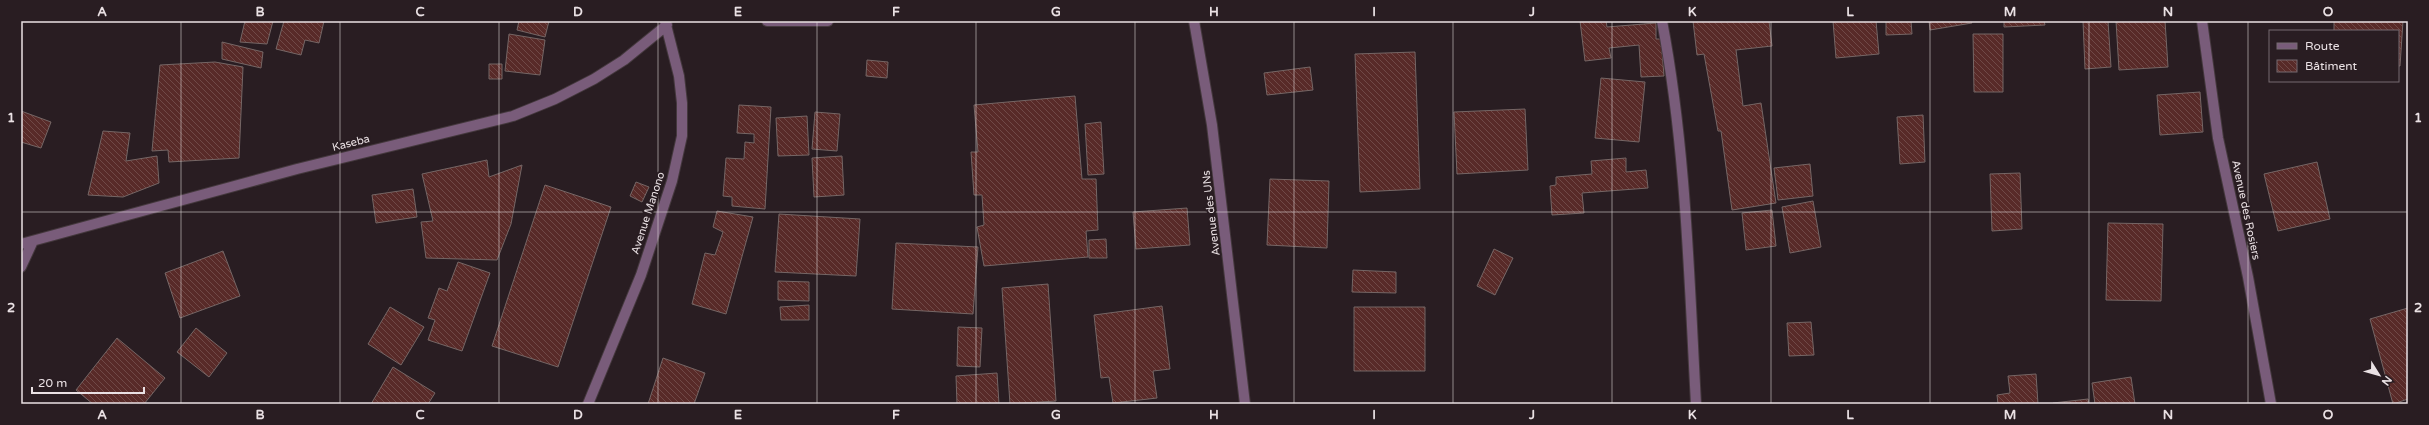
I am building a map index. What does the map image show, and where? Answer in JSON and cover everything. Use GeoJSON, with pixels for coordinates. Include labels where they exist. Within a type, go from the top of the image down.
{"type":"FeatureCollection","features":[{"type":"Feature","properties":{"kind":"street"},"geometry":{"type":"LineString","coordinates":[[768,21],[828,21]]}},
{"type":"Feature","properties":{"kind":"street","name":"Avenue des UNs"},"geometry":{"type":"LineString","coordinates":[[1194,21],[1212,125],[1245,404]]}},
{"type":"Feature","properties":{"kind":"street"},"geometry":{"type":"LineString","coordinates":[[1662,21],[1674,85],[1688,262],[1696,404]]}},
{"type":"Feature","properties":{"kind":"street","name":"Avenue des Rosiers"},"geometry":{"type":"LineString","coordinates":[[2202,21],[2218,138],[2248,277],[2271,404]]}},
{"type":"Feature","properties":{"kind":"street","name":"Kaseba"},"geometry":{"type":"LineString","coordinates":[[21,244],[297,169],[513,116],[556,99],[594,79],[624,60],[666,23]]}},
{"type":"Feature","properties":{"kind":"street","name":"Avenue Manono"},"geometry":{"type":"LineString","coordinates":[[588,404],[641,275],[672,181],[682,136],[682,103],[679,76],[666,23]]}},
{"type":"Feature","properties":{"kind":"street"},"geometry":{"type":"LineString","coordinates":[[21,267],[33,241]]}},
{"type":"Feature","properties":{"kind":"building"},"geometry":{"type":"Polygon","coordinates":[[[245,21],[273,21],[267,44],[240,42],[245,21]]]}},
{"type":"Feature","properties":{"kind":"building"},"geometry":{"type":"Polygon","coordinates":[[[284,21],[324,21],[319,43],[305,40],[301,55],[276,49],[284,21]]]}},
{"type":"Feature","properties":{"kind":"building"},"geometry":{"type":"Polygon","coordinates":[[[519,21],[549,21],[545,37],[517,30],[519,21]]]}},
{"type":"Feature","properties":{"kind":"building"},"geometry":{"type":"Polygon","coordinates":[[[1580,21],[1606,21],[1607,27],[1656,23],[1656,39],[1661,39],[1664,76],[1641,77],[1639,45],[1609,48],[1611,58],[1585,61],[1580,21]]]}},
{"type":"Feature","properties":{"kind":"building"},"geometry":{"type":"Polygon","coordinates":[[[1693,21],[1769,21],[1772,46],[1736,50],[1743,106],[1761,103],[1776,203],[1732,210],[1721,131],[1718,131],[1704,54],[1697,55],[1693,21]]]}},
{"type":"Feature","properties":{"kind":"building"},"geometry":{"type":"Polygon","coordinates":[[[1833,21],[1876,21],[1879,54],[1836,58],[1833,21]]]}},
{"type":"Feature","properties":{"kind":"building"},"geometry":{"type":"Polygon","coordinates":[[[1886,21],[1911,21],[1912,34],[1886,35],[1886,21]]]}},
{"type":"Feature","properties":{"kind":"building"},"geometry":{"type":"Polygon","coordinates":[[[1929,21],[1971,21],[1972,23],[1930,30],[1929,21]]]}},
{"type":"Feature","properties":{"kind":"building"},"geometry":{"type":"Polygon","coordinates":[[[2004,21],[2044,21],[2045,25],[2004,27],[2004,21]]]}},
{"type":"Feature","properties":{"kind":"building"},"geometry":{"type":"Polygon","coordinates":[[[2083,21],[2108,21],[2111,67],[2085,69],[2083,21]]]}},
{"type":"Feature","properties":{"kind":"building"},"geometry":{"type":"Polygon","coordinates":[[[2116,21],[2165,21],[2168,67],[2119,70],[2116,21]]]}},
{"type":"Feature","properties":{"kind":"building"},"geometry":{"type":"Polygon","coordinates":[[[2334,21],[2403,21],[2400,66],[2399,30],[2334,30],[2334,21]]]}},
{"type":"Feature","properties":{"kind":"building"},"geometry":{"type":"Polygon","coordinates":[[[509,34],[545,40],[540,75],[505,71],[509,34]]]}},
{"type":"Feature","properties":{"kind":"building"},"geometry":{"type":"Polygon","coordinates":[[[1973,34],[2003,34],[2003,92],[1974,92],[1973,34]]]}},
{"type":"Feature","properties":{"kind":"building"},"geometry":{"type":"Polygon","coordinates":[[[222,42],[263,52],[261,68],[222,59],[222,42]]]}},
{"type":"Feature","properties":{"kind":"building"},"geometry":{"type":"Polygon","coordinates":[[[1415,52],[1420,189],[1360,192],[1355,54],[1415,52]]]}},
{"type":"Feature","properties":{"kind":"building"},"geometry":{"type":"Polygon","coordinates":[[[867,60],[888,62],[887,78],[866,76],[867,60]]]}},
{"type":"Feature","properties":{"kind":"building"},"geometry":{"type":"Polygon","coordinates":[[[215,62],[243,67],[239,158],[169,162],[168,150],[152,151],[160,65],[215,62]]]}},
{"type":"Feature","properties":{"kind":"building"},"geometry":{"type":"Polygon","coordinates":[[[489,64],[502,64],[502,79],[489,79],[489,64]]]}},
{"type":"Feature","properties":{"kind":"building"},"geometry":{"type":"Polygon","coordinates":[[[1310,67],[1313,90],[1267,95],[1264,73],[1310,67]]]}},
{"type":"Feature","properties":{"kind":"building"},"geometry":{"type":"Polygon","coordinates":[[[1601,78],[1645,82],[1639,142],[1595,138],[1601,78]]]}},
{"type":"Feature","properties":{"kind":"building"},"geometry":{"type":"Polygon","coordinates":[[[2200,92],[2203,132],[2160,135],[2157,95],[2200,92]]]}},
{"type":"Feature","properties":{"kind":"building"},"geometry":{"type":"Polygon","coordinates":[[[1075,96],[1082,179],[1096,179],[1098,230],[1086,231],[1088,257],[984,266],[977,227],[984,225],[982,195],[974,195],[971,152],[978,152],[974,105],[1075,96]]]}},
{"type":"Feature","properties":{"kind":"building"},"geometry":{"type":"Polygon","coordinates":[[[739,105],[771,107],[765,209],[732,206],[732,197],[723,196],[726,158],[744,159],[745,142],[754,143],[754,134],[737,133],[739,105]]]}},
{"type":"Feature","properties":{"kind":"building"},"geometry":{"type":"Polygon","coordinates":[[[1525,109],[1528,170],[1457,174],[1454,112],[1525,109]]]}},
{"type":"Feature","properties":{"kind":"building"},"geometry":{"type":"Polygon","coordinates":[[[21,111],[51,122],[41,148],[21,142],[21,111]]]}},
{"type":"Feature","properties":{"kind":"building"},"geometry":{"type":"Polygon","coordinates":[[[815,112],[840,114],[837,151],[812,149],[815,112]]]}},
{"type":"Feature","properties":{"kind":"building"},"geometry":{"type":"Polygon","coordinates":[[[1923,115],[1925,162],[1900,164],[1897,117],[1923,115]]]}},
{"type":"Feature","properties":{"kind":"building"},"geometry":{"type":"Polygon","coordinates":[[[807,116],[809,155],[778,156],[776,118],[807,116]]]}},
{"type":"Feature","properties":{"kind":"building"},"geometry":{"type":"Polygon","coordinates":[[[1101,122],[1104,174],[1088,175],[1085,124],[1101,122]]]}},
{"type":"Feature","properties":{"kind":"building"},"geometry":{"type":"Polygon","coordinates":[[[103,131],[130,133],[126,161],[157,156],[159,183],[123,197],[88,195],[103,131]]]}},
{"type":"Feature","properties":{"kind":"building"},"geometry":{"type":"Polygon","coordinates":[[[842,156],[844,195],[814,197],[812,158],[842,156]]]}},
{"type":"Feature","properties":{"kind":"building"},"geometry":{"type":"Polygon","coordinates":[[[1626,158],[1626,172],[1646,170],[1648,188],[1582,193],[1584,213],[1552,215],[1550,186],[1556,185],[1556,177],[1592,174],[1591,161],[1626,158]]]}},
{"type":"Feature","properties":{"kind":"building"},"geometry":{"type":"Polygon","coordinates":[[[487,160],[489,177],[522,165],[511,224],[497,260],[426,258],[421,222],[433,221],[422,174],[487,160]]]}},
{"type":"Feature","properties":{"kind":"building"},"geometry":{"type":"Polygon","coordinates":[[[2317,162],[2330,219],[2278,231],[2264,174],[2317,162]]]}},
{"type":"Feature","properties":{"kind":"building"},"geometry":{"type":"Polygon","coordinates":[[[1810,164],[1813,196],[1778,200],[1774,168],[1810,164]]]}},
{"type":"Feature","properties":{"kind":"building"},"geometry":{"type":"Polygon","coordinates":[[[2020,173],[2022,229],[1992,231],[1990,174],[2020,173]]]}},
{"type":"Feature","properties":{"kind":"building"},"geometry":{"type":"Polygon","coordinates":[[[1270,179],[1329,181],[1327,248],[1267,245],[1270,179]]]}},
{"type":"Feature","properties":{"kind":"building"},"geometry":{"type":"Polygon","coordinates":[[[636,182],[649,187],[642,202],[630,196],[636,182]]]}},
{"type":"Feature","properties":{"kind":"building"},"geometry":{"type":"Polygon","coordinates":[[[545,185],[611,207],[558,367],[492,346],[545,185]]]}},
{"type":"Feature","properties":{"kind":"building"},"geometry":{"type":"Polygon","coordinates":[[[413,189],[417,217],[376,223],[372,195],[413,189]]]}},
{"type":"Feature","properties":{"kind":"building"},"geometry":{"type":"Polygon","coordinates":[[[1813,201],[1821,247],[1790,253],[1782,207],[1813,201]]]}},
{"type":"Feature","properties":{"kind":"building"},"geometry":{"type":"Polygon","coordinates":[[[1187,208],[1190,245],[1136,249],[1133,212],[1187,208]]]}},
{"type":"Feature","properties":{"kind":"building"},"geometry":{"type":"Polygon","coordinates":[[[1772,210],[1776,246],[1746,250],[1742,213],[1772,210]]]}},
{"type":"Feature","properties":{"kind":"building"},"geometry":{"type":"Polygon","coordinates":[[[717,211],[753,217],[726,314],[692,304],[705,253],[715,255],[723,232],[713,227],[717,211]]]}},
{"type":"Feature","properties":{"kind":"building"},"geometry":{"type":"Polygon","coordinates":[[[779,214],[860,219],[856,276],[775,272],[779,214]]]}},
{"type":"Feature","properties":{"kind":"building"},"geometry":{"type":"Polygon","coordinates":[[[2108,223],[2163,224],[2161,301],[2106,300],[2108,223]]]}},
{"type":"Feature","properties":{"kind":"building"},"geometry":{"type":"Polygon","coordinates":[[[1106,239],[1107,258],[1089,258],[1089,240],[1106,239]]]}},
{"type":"Feature","properties":{"kind":"building"},"geometry":{"type":"Polygon","coordinates":[[[896,243],[978,247],[973,314],[892,309],[896,243]]]}},
{"type":"Feature","properties":{"kind":"building"},"geometry":{"type":"Polygon","coordinates":[[[1494,249],[1513,258],[1495,295],[1477,286],[1494,249]]]}},
{"type":"Feature","properties":{"kind":"building"},"geometry":{"type":"Polygon","coordinates":[[[223,251],[240,296],[180,318],[165,273],[223,251]]]}},
{"type":"Feature","properties":{"kind":"building"},"geometry":{"type":"Polygon","coordinates":[[[458,262],[490,273],[462,351],[428,340],[435,320],[428,318],[439,288],[447,291],[458,262]]]}},
{"type":"Feature","properties":{"kind":"building"},"geometry":{"type":"Polygon","coordinates":[[[1353,270],[1396,272],[1396,293],[1352,292],[1353,270]]]}},
{"type":"Feature","properties":{"kind":"building"},"geometry":{"type":"Polygon","coordinates":[[[778,281],[809,282],[809,301],[778,300],[778,281]]]}},
{"type":"Feature","properties":{"kind":"building"},"geometry":{"type":"Polygon","coordinates":[[[1048,284],[1056,401],[1010,404],[1002,288],[1048,284]]]}},
{"type":"Feature","properties":{"kind":"building"},"geometry":{"type":"Polygon","coordinates":[[[809,305],[809,320],[781,320],[780,307],[809,305]]]}},
{"type":"Feature","properties":{"kind":"building"},"geometry":{"type":"Polygon","coordinates":[[[1162,306],[1170,369],[1153,371],[1157,398],[1113,403],[1109,377],[1101,378],[1094,315],[1162,306]]]}},
{"type":"Feature","properties":{"kind":"building"},"geometry":{"type":"Polygon","coordinates":[[[390,307],[424,327],[401,365],[368,344],[390,307]]]}},
{"type":"Feature","properties":{"kind":"building"},"geometry":{"type":"Polygon","coordinates":[[[1354,307],[1425,307],[1425,371],[1354,371],[1354,307]]]}},
{"type":"Feature","properties":{"kind":"building"},"geometry":{"type":"Polygon","coordinates":[[[2408,308],[2408,399],[2393,404],[2370,319],[2408,308]]]}},
{"type":"Feature","properties":{"kind":"building"},"geometry":{"type":"Polygon","coordinates":[[[1811,322],[1814,355],[1789,356],[1787,323],[1811,322]]]}},
{"type":"Feature","properties":{"kind":"building"},"geometry":{"type":"Polygon","coordinates":[[[958,327],[982,328],[980,367],[957,366],[958,327]]]}},
{"type":"Feature","properties":{"kind":"building"},"geometry":{"type":"Polygon","coordinates":[[[196,328],[227,353],[209,377],[177,352],[196,328]]]}},
{"type":"Feature","properties":{"kind":"building"},"geometry":{"type":"Polygon","coordinates":[[[117,338],[165,378],[144,404],[93,404],[76,390],[117,338]]]}},
{"type":"Feature","properties":{"kind":"building"},"geometry":{"type":"Polygon","coordinates":[[[663,358],[705,373],[694,404],[648,404],[663,358]]]}},
{"type":"Feature","properties":{"kind":"building"},"geometry":{"type":"Polygon","coordinates":[[[393,367],[435,393],[428,404],[371,404],[393,367]]]}},
{"type":"Feature","properties":{"kind":"building"},"geometry":{"type":"Polygon","coordinates":[[[997,373],[999,404],[957,404],[956,376],[997,373]]]}},
{"type":"Feature","properties":{"kind":"building"},"geometry":{"type":"Polygon","coordinates":[[[2036,374],[2038,404],[1998,404],[1997,395],[2010,393],[2008,376],[2036,374]]]}},
{"type":"Feature","properties":{"kind":"building"},"geometry":{"type":"Polygon","coordinates":[[[2131,377],[2135,404],[2095,404],[2092,383],[2131,377]]]}},
{"type":"Feature","properties":{"kind":"building"},"geometry":{"type":"Polygon","coordinates":[[[2088,399],[2089,404],[2053,403],[2088,399]]]}}]}
